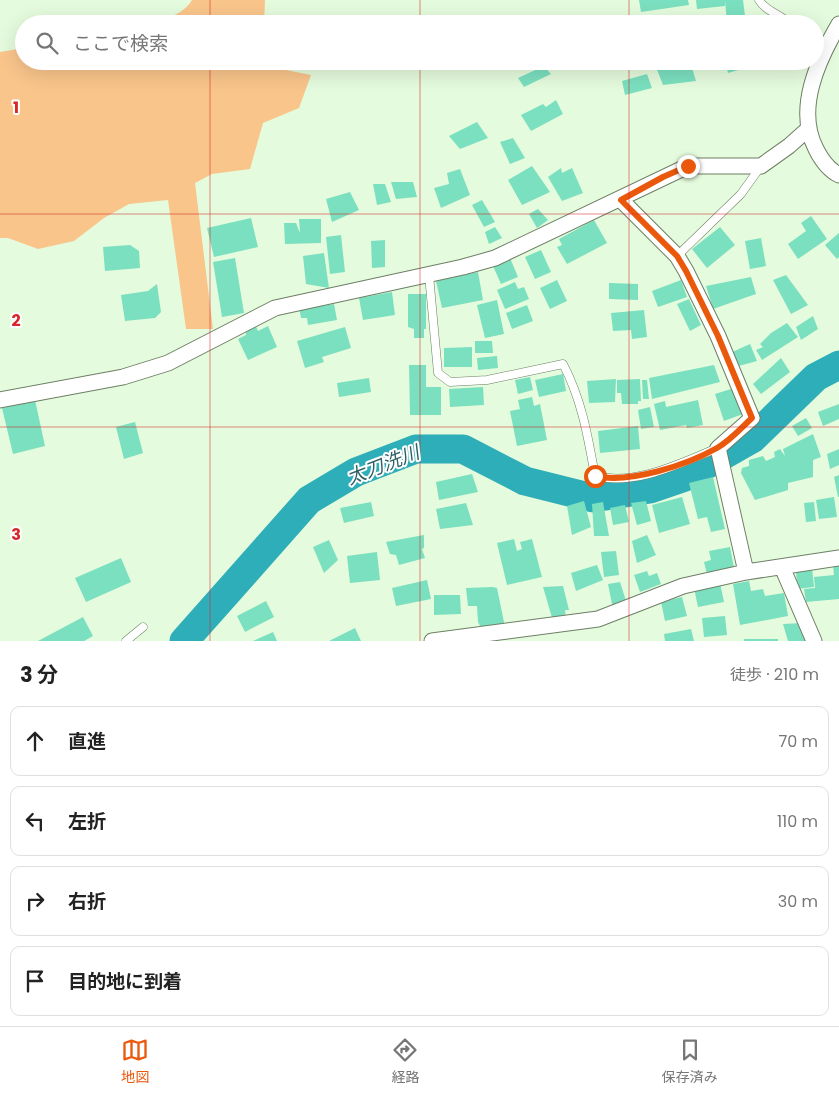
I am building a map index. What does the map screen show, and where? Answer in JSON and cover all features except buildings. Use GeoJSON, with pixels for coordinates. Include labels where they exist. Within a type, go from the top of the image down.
{"type":"FeatureCollection","features":[{"type":"Feature","properties":{"kind":"street"},"geometry":{"type":"LineString","coordinates":[[824,44],[839,24]]}},
{"type":"Feature","properties":{"kind":"street"},"geometry":{"type":"LineString","coordinates":[[815,70],[808,108],[808,129],[822,160],[839,175]]}},
{"type":"Feature","properties":{"kind":"street"},"geometry":{"type":"LineString","coordinates":[[0,400],[123,377],[168,362],[276,308],[429,275],[495,258],[621,200],[663,177],[688,166],[761,166],[789,146],[808,129]]}},
{"type":"Feature","properties":{"kind":"street"},"geometry":{"type":"LineString","coordinates":[[621,200],[677,256],[718,336],[752,418],[718,448],[746,572]]}},
{"type":"Feature","properties":{"kind":"street"},"geometry":{"type":"LineString","coordinates":[[432,641],[598,620],[682,586],[746,572],[839,558]]}},
{"type":"Feature","properties":{"kind":"street"},"geometry":{"type":"LineString","coordinates":[[782,567],[814,641]]}},
{"type":"Feature","properties":{"kind":"lane"},"geometry":{"type":"LineString","coordinates":[[759,0],[764,8],[779,15]]}},
{"type":"Feature","properties":{"kind":"lane"},"geometry":{"type":"LineString","coordinates":[[677,256],[741,194],[761,166]]}},
{"type":"Feature","properties":{"kind":"lane"},"geometry":{"type":"LineString","coordinates":[[429,275],[438,372],[450,382],[486,380],[563,364],[578,395],[595,476],[607,479],[638,476],[664,470],[718,448]]}},
{"type":"Feature","properties":{"kind":"lane"},"geometry":{"type":"LineString","coordinates":[[126,641],[143,627]]}},
{"type":"Feature","properties":{"kind":"shaded area"},"geometry":{"type":"Polygon","coordinates":[[[192,0],[265,0],[264,15],[174,15],[192,0]]]}},
{"type":"Feature","properties":{"kind":"shaded area"},"geometry":{"type":"Polygon","coordinates":[[[15,50],[15,70],[286,70],[311,75],[299,108],[263,123],[250,169],[212,174],[195,183],[213,329],[186,329],[168,200],[129,204],[104,218],[74,241],[38,249],[8,238],[0,238],[0,52],[15,50]]]}},
{"type":"Feature","properties":{"kind":"waterway","name":"太刀洗川"},"geometry":{"type":"LineString","coordinates":[[184,641],[309,500],[356,472],[416,449],[463,449],[525,481],[593,498],[650,489],[685,477],[752,439],[816,377],[839,365]]}},
{"type":"Feature","properties":{"kind":"route"},"geometry":{"type":"LineString","coordinates":[[595,476],[607,479],[638,476],[664,470],[718,448],[752,418],[718,336],[677,256],[621,200],[663,177],[688,166]]}}]}
